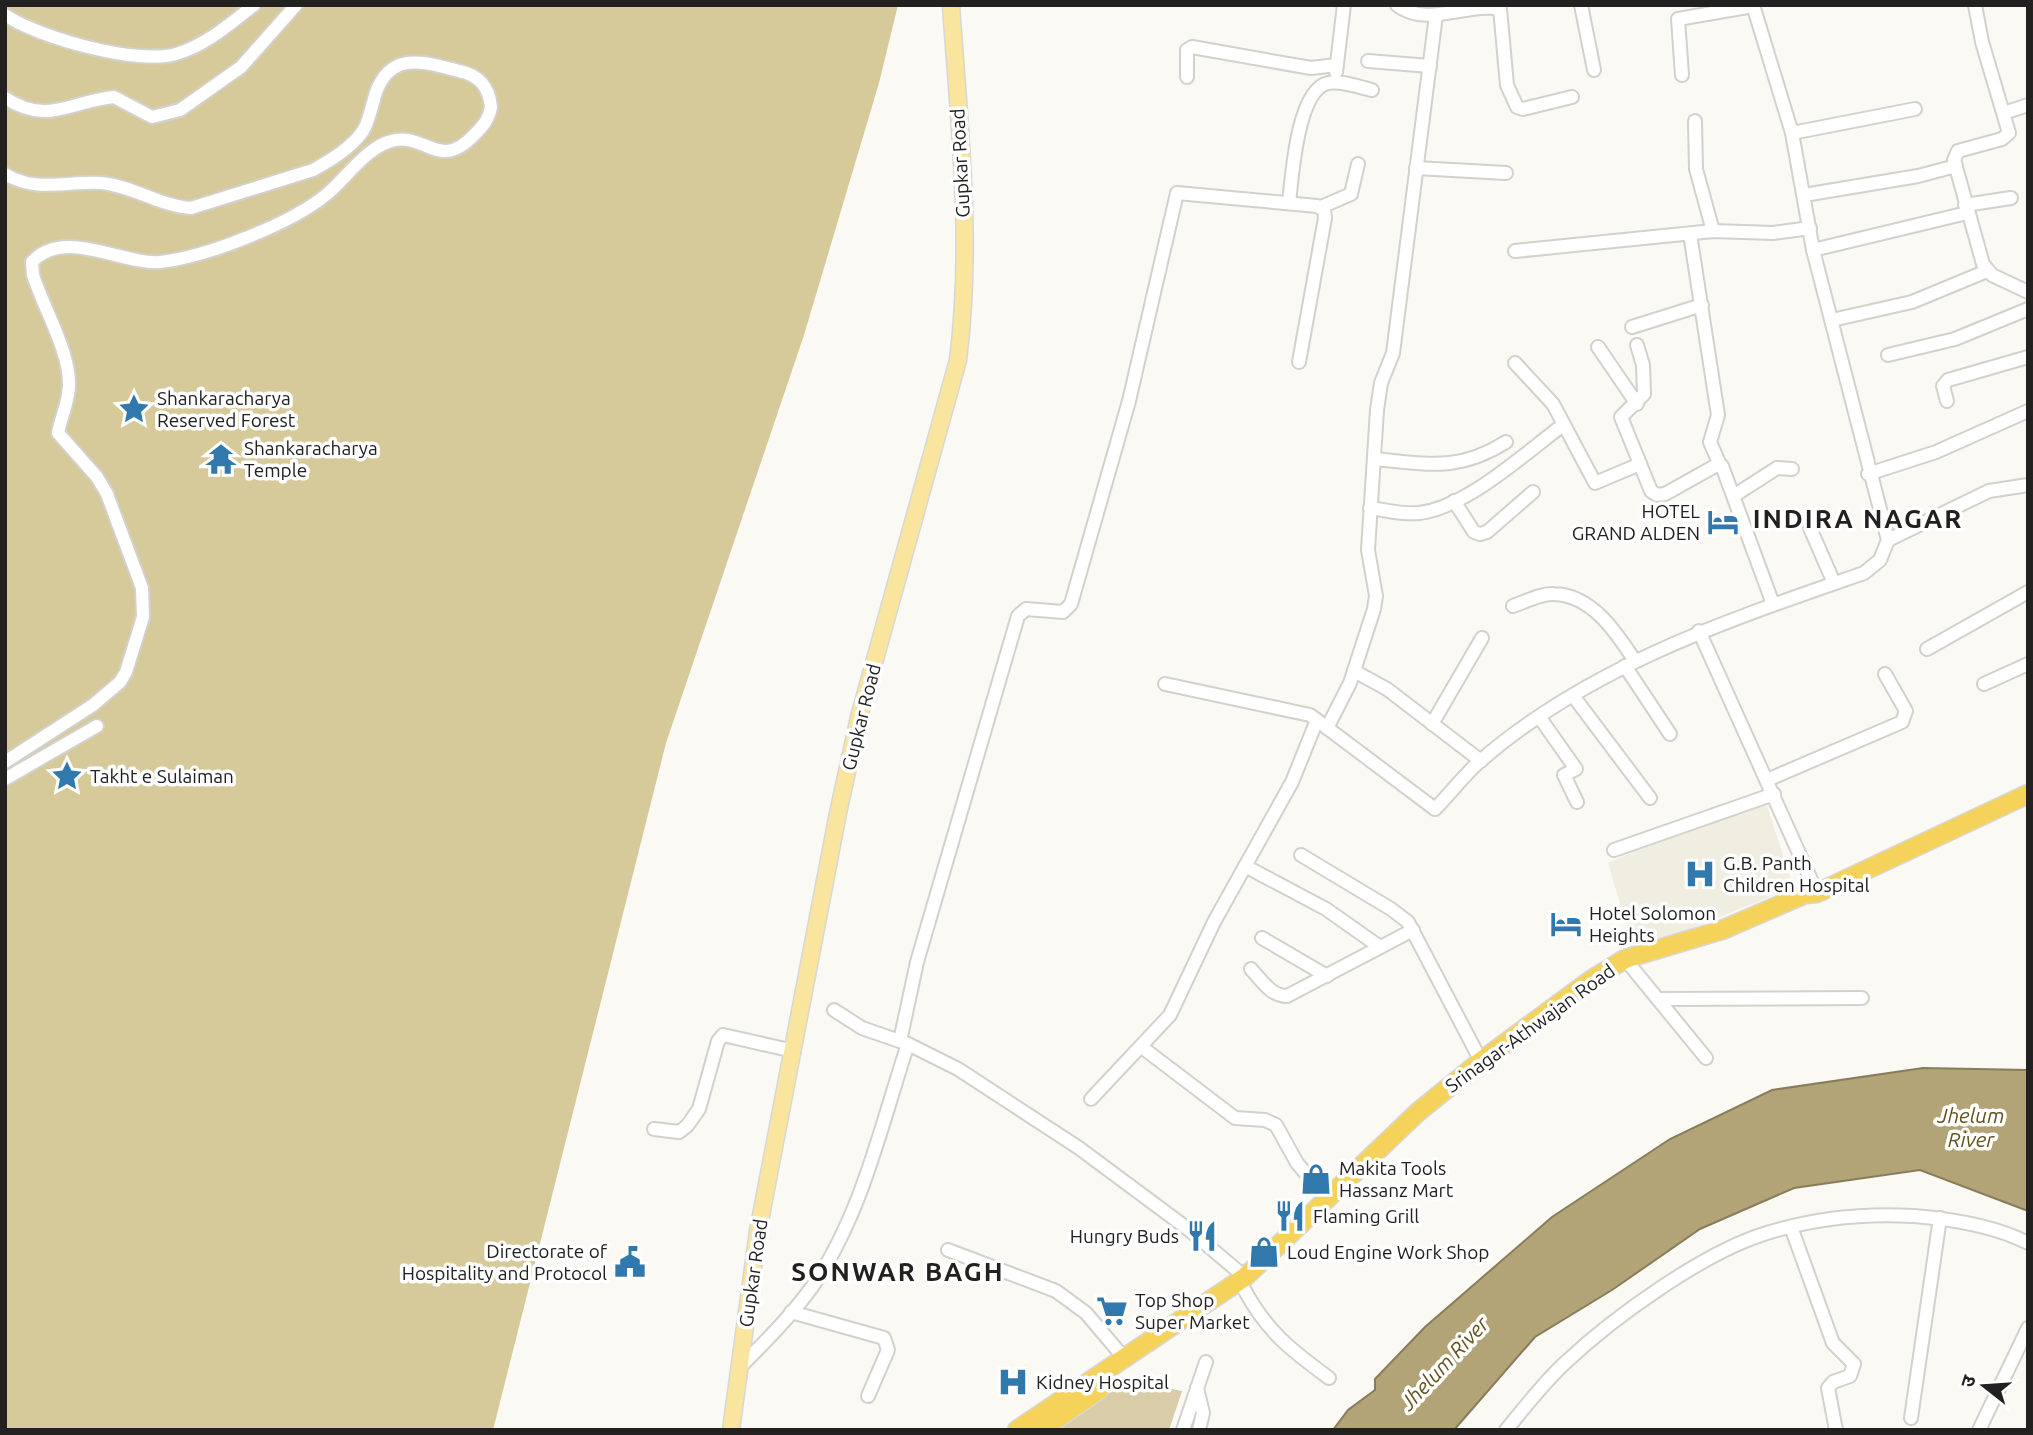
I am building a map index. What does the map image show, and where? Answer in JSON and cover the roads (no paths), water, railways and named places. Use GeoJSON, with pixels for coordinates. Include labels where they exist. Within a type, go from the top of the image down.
{"type":"FeatureCollection","features":[{"type":"Feature","properties":{"kind":"highway"},"geometry":{"type":"LineString","coordinates":[[1812,891],[2028,785]]}},
{"type":"Feature","properties":{"kind":"highway"},"geometry":{"type":"LineString","coordinates":[[1812,891],[2028,794]]}},
{"type":"Feature","properties":{"kind":"highway","name":"Srinagar-Athwajan Road"},"geometry":{"type":"LineString","coordinates":[[1041,1430],[1244,1283],[1394,1133],[1481,1061],[1591,980],[1625,959],[1731,927],[1812,891]]}},
{"type":"Feature","properties":{"kind":"highway","name":"Srinagar-Athwajan Road"},"geometry":{"type":"LineString","coordinates":[[1017,1430],[1244,1283]]}},
{"type":"Feature","properties":{"kind":"main road","name":"Gupkar Road"},"geometry":{"type":"LineString","coordinates":[[731,1430],[758,1231],[859,717],[958,360],[965,306],[961,165],[951,5]]}},
{"type":"Feature","properties":{"kind":"street"},"geometry":{"type":"LineString","coordinates":[[5,15],[26,29],[53,38],[163,57],[207,40],[254,5]]}},
{"type":"Feature","properties":{"kind":"street"},"geometry":{"type":"LineString","coordinates":[[5,98],[25,108],[58,112],[114,97],[152,117],[167,115],[180,110],[241,67],[296,5]]}},
{"type":"Feature","properties":{"kind":"street"},"geometry":{"type":"LineString","coordinates":[[1335,82],[1344,5]]}},
{"type":"Feature","properties":{"kind":"street"},"geometry":{"type":"LineString","coordinates":[[1398,5],[1404,10],[1495,8],[1501,11],[1507,85],[1517,107],[1522,109],[1572,97]]}},
{"type":"Feature","properties":{"kind":"street"},"geometry":{"type":"LineString","coordinates":[[1581,5],[1594,70]]}},
{"type":"Feature","properties":{"kind":"street"},"geometry":{"type":"LineString","coordinates":[[1165,684],[1302,712],[1435,809],[1481,761],[1540,718],[1630,664],[1699,631],[1834,583],[1873,567],[1880,560],[1888,540],[1868,474],[1858,416],[1813,250],[1792,133],[1753,6],[1678,19],[1682,75]]}},
{"type":"Feature","properties":{"kind":"street"},"geometry":{"type":"LineString","coordinates":[[1979,6],[1982,42],[2010,133],[2006,137],[1958,151],[1955,156],[1956,166],[1962,180],[1966,209],[1987,271],[2028,292]]}},
{"type":"Feature","properties":{"kind":"street"},"geometry":{"type":"LineString","coordinates":[[1091,1099],[1109,1078],[1143,1048],[1170,1015],[1214,922],[1322,724],[1354,671],[1376,596],[1368,563],[1378,395],[1394,353],[1430,66],[1441,11]]}},
{"type":"Feature","properties":{"kind":"street"},"geometry":{"type":"LineString","coordinates":[[1187,76],[1186,50],[1192,47],[1311,68],[1337,65]]}},
{"type":"Feature","properties":{"kind":"street"},"geometry":{"type":"LineString","coordinates":[[5,174],[13,179],[55,187],[102,183],[176,207],[191,208],[313,170],[331,159],[364,129],[380,81],[403,62],[418,61],[469,73],[479,79],[491,101],[490,116],[464,146],[448,152],[408,141],[388,142],[303,211],[207,253],[157,262],[82,248],[43,252],[32,262],[33,275],[64,356],[69,382],[67,406],[58,433],[97,477],[107,494],[142,587],[143,617],[126,672],[120,682],[93,705],[5,762]]}},
{"type":"Feature","properties":{"kind":"street"},"geometry":{"type":"LineString","coordinates":[[1368,61],[1430,66]]}},
{"type":"Feature","properties":{"kind":"street"},"geometry":{"type":"LineString","coordinates":[[1289,203],[1297,143],[1306,109],[1320,87],[1335,82],[1372,90]]}},
{"type":"Feature","properties":{"kind":"street"},"geometry":{"type":"LineString","coordinates":[[2004,113],[2028,106]]}},
{"type":"Feature","properties":{"kind":"street"},"geometry":{"type":"LineString","coordinates":[[1792,133],[1915,109]]}},
{"type":"Feature","properties":{"kind":"street"},"geometry":{"type":"LineString","coordinates":[[1695,121],[1696,169],[1713,231]]}},
{"type":"Feature","properties":{"kind":"street"},"geometry":{"type":"LineString","coordinates":[[740,1367],[790,1312],[826,1264],[881,1133],[904,1042],[917,962],[1018,616],[1021,611],[1034,608],[1063,612],[1071,604],[1148,327],[1175,195],[1185,192],[1321,207],[1351,194],[1358,164]]}},
{"type":"Feature","properties":{"kind":"street"},"geometry":{"type":"LineString","coordinates":[[1804,195],[1919,176],[1956,166]]}},
{"type":"Feature","properties":{"kind":"street"},"geometry":{"type":"LineString","coordinates":[[1416,168],[1506,173]]}},
{"type":"Feature","properties":{"kind":"street"},"geometry":{"type":"LineString","coordinates":[[1813,250],[2011,198]]}},
{"type":"Feature","properties":{"kind":"street"},"geometry":{"type":"LineString","coordinates":[[1299,362],[1325,218],[1321,207]]}},
{"type":"Feature","properties":{"kind":"street"},"geometry":{"type":"LineString","coordinates":[[1515,251],[1713,231],[1773,233],[1810,228]]}},
{"type":"Feature","properties":{"kind":"street"},"geometry":{"type":"LineString","coordinates":[[1690,234],[1718,415],[1710,442],[1735,495],[1773,604]]}},
{"type":"Feature","properties":{"kind":"street"},"geometry":{"type":"LineString","coordinates":[[1832,320],[1912,302],[1987,271]]}},
{"type":"Feature","properties":{"kind":"street"},"geometry":{"type":"LineString","coordinates":[[1632,327],[1702,305]]}},
{"type":"Feature","properties":{"kind":"street"},"geometry":{"type":"LineString","coordinates":[[1888,355],[1955,339],[2028,309]]}},
{"type":"Feature","properties":{"kind":"street"},"geometry":{"type":"LineString","coordinates":[[1637,345],[1642,357],[1643,398],[1621,417],[1651,491],[1661,495],[1720,465]]}},
{"type":"Feature","properties":{"kind":"street"},"geometry":{"type":"LineString","coordinates":[[1598,347],[1637,404]]}},
{"type":"Feature","properties":{"kind":"street"},"geometry":{"type":"LineString","coordinates":[[1947,401],[1943,386],[1948,380],[2028,357]]}},
{"type":"Feature","properties":{"kind":"street"},"geometry":{"type":"LineString","coordinates":[[1516,363],[1553,404],[1594,483],[1640,464]]}},
{"type":"Feature","properties":{"kind":"street"},"geometry":{"type":"LineString","coordinates":[[1868,474],[1936,452],[2028,411]]}},
{"type":"Feature","properties":{"kind":"street"},"geometry":{"type":"LineString","coordinates":[[1370,508],[1419,513],[1454,501],[1559,428]]}},
{"type":"Feature","properties":{"kind":"street"},"geometry":{"type":"LineString","coordinates":[[1374,459],[1454,464],[1474,460],[1506,442]]}},
{"type":"Feature","properties":{"kind":"street"},"geometry":{"type":"LineString","coordinates":[[1735,495],[1777,468],[1792,469]]}},
{"type":"Feature","properties":{"kind":"street"},"geometry":{"type":"LineString","coordinates":[[1888,540],[1989,491],[2028,485]]}},
{"type":"Feature","properties":{"kind":"street"},"geometry":{"type":"LineString","coordinates":[[1454,501],[1474,532],[1480,534],[1487,532],[1533,492]]}},
{"type":"Feature","properties":{"kind":"street"},"geometry":{"type":"LineString","coordinates":[[1810,528],[1834,583]]}},
{"type":"Feature","properties":{"kind":"street"},"geometry":{"type":"LineString","coordinates":[[1927,649],[2028,592]]}},
{"type":"Feature","properties":{"kind":"street"},"geometry":{"type":"LineString","coordinates":[[1513,606],[1545,594],[1572,598],[1599,613],[1670,734]]}},
{"type":"Feature","properties":{"kind":"street"},"geometry":{"type":"LineString","coordinates":[[1699,631],[1768,780],[1812,891]]}},
{"type":"Feature","properties":{"kind":"street"},"geometry":{"type":"LineString","coordinates":[[1432,723],[1482,638]]}},
{"type":"Feature","properties":{"kind":"street"},"geometry":{"type":"LineString","coordinates":[[1984,684],[2028,664]]}},
{"type":"Feature","properties":{"kind":"street"},"geometry":{"type":"LineString","coordinates":[[1354,671],[1387,689],[1481,761]]}},
{"type":"Feature","properties":{"kind":"street"},"geometry":{"type":"LineString","coordinates":[[1768,780],[1902,722],[1906,712],[1885,674]]}},
{"type":"Feature","properties":{"kind":"street"},"geometry":{"type":"LineString","coordinates":[[1574,696],[1650,798]]}},
{"type":"Feature","properties":{"kind":"street"},"geometry":{"type":"LineString","coordinates":[[1540,718],[1576,769],[1564,775],[1577,802]]}},
{"type":"Feature","properties":{"kind":"street"},"geometry":{"type":"LineString","coordinates":[[5,779],[97,726]]}},
{"type":"Feature","properties":{"kind":"street"},"geometry":{"type":"LineString","coordinates":[[1614,850],[1774,794]]}},
{"type":"Feature","properties":{"kind":"street"},"geometry":{"type":"LineString","coordinates":[[1301,855],[1391,909],[1413,930],[1481,1061]]}},
{"type":"Feature","properties":{"kind":"street"},"geometry":{"type":"LineString","coordinates":[[1245,866],[1326,909],[1380,947]]}},
{"type":"Feature","properties":{"kind":"street"},"geometry":{"type":"LineString","coordinates":[[1251,969],[1269,989],[1281,996],[1327,976],[1413,930]]}},
{"type":"Feature","properties":{"kind":"street"},"geometry":{"type":"LineString","coordinates":[[1262,938],[1327,976]]}},
{"type":"Feature","properties":{"kind":"street"},"geometry":{"type":"LineString","coordinates":[[1625,959],[1706,1058]]}},
{"type":"Feature","properties":{"kind":"street"},"geometry":{"type":"LineString","coordinates":[[1658,999],[1862,998]]}},
{"type":"Feature","properties":{"kind":"street"},"geometry":{"type":"LineString","coordinates":[[834,1010],[862,1028],[904,1042],[958,1069],[1079,1148],[1188,1229],[1244,1283],[1269,1330],[1285,1347],[1329,1378]]}},
{"type":"Feature","properties":{"kind":"street"},"geometry":{"type":"LineString","coordinates":[[654,1129],[679,1132],[695,1117],[723,1035],[794,1051]]}},
{"type":"Feature","properties":{"kind":"street"},"geometry":{"type":"LineString","coordinates":[[1143,1048],[1235,1118],[1265,1120],[1276,1125],[1297,1164],[1327,1199]]}},
{"type":"Feature","properties":{"kind":"street"},"geometry":{"type":"LineString","coordinates":[[1506,1430],[1566,1362],[1664,1287],[1718,1253],[1765,1233],[1822,1219],[1881,1214],[1940,1218],[2028,1243]]}},
{"type":"Feature","properties":{"kind":"street"},"geometry":{"type":"LineString","coordinates":[[1911,1418],[1940,1218]]}},
{"type":"Feature","properties":{"kind":"street"},"geometry":{"type":"LineString","coordinates":[[1791,1227],[1833,1343],[1854,1364],[1850,1376],[1833,1382],[1828,1388],[1836,1430]]}},
{"type":"Feature","properties":{"kind":"street"},"geometry":{"type":"LineString","coordinates":[[948,1250],[1056,1291],[1086,1313],[1124,1359]]}},
{"type":"Feature","properties":{"kind":"street"},"geometry":{"type":"LineString","coordinates":[[790,1312],[884,1338],[888,1350],[868,1396]]}},
{"type":"Feature","properties":{"kind":"street"},"geometry":{"type":"LineString","coordinates":[[1979,1430],[2028,1328]]}},
{"type":"Feature","properties":{"kind":"street"},"geometry":{"type":"LineString","coordinates":[[1183,1430],[1206,1362]]}},
{"type":"Feature","properties":{"kind":"street"},"geometry":{"type":"LineString","coordinates":[[1197,1388],[1203,1413],[1199,1430]]}},
{"type":"Feature","properties":{"kind":"water","name":"Jhelum River"},"geometry":{"type":"Polygon","coordinates":[[[1923,1068],[2028,1070],[2028,1211],[1920,1170],[1794,1188],[1700,1229],[1612,1290],[1535,1337],[1454,1430],[1333,1430],[1348,1410],[1375,1390],[1375,1379],[1425,1327],[1552,1217],[1670,1139],[1772,1090],[1923,1068]]]}},
{"type":"Feature","properties":{"kind":"place","name":"Shankaracharya Reserved Forest"},"geometry":{"type":"Point","coordinates":[134,409]}},
{"type":"Feature","properties":{"kind":"place","name":"Shankaracharya Temple"},"geometry":{"type":"Point","coordinates":[221,459]}},
{"type":"Feature","properties":{"kind":"place","name":"HOTEL GRAND ALDEN"},"geometry":{"type":"Point","coordinates":[1723,522]}},
{"type":"Feature","properties":{"kind":"place","name":"Takht e Sulaiman"},"geometry":{"type":"Point","coordinates":[67,776]}},
{"type":"Feature","properties":{"kind":"place","name":"G.B. Panth Children Hospital"},"geometry":{"type":"Point","coordinates":[1700,874]}},
{"type":"Feature","properties":{"kind":"place","name":"Hotel Solomon Heights"},"geometry":{"type":"Point","coordinates":[1566,924]}},
{"type":"Feature","properties":{"kind":"place","name":"Makita Tools Hassanz Mart"},"geometry":{"type":"Point","coordinates":[1316,1179]}},
{"type":"Feature","properties":{"kind":"place","name":"Flaming Grill"},"geometry":{"type":"Point","coordinates":[1290,1216]}},
{"type":"Feature","properties":{"kind":"place","name":"Hungry Buds"},"geometry":{"type":"Point","coordinates":[1202,1236]}},
{"type":"Feature","properties":{"kind":"place","name":"Loud Engine Work Shop"},"geometry":{"type":"Point","coordinates":[1264,1252]}},
{"type":"Feature","properties":{"kind":"place","name":"Directorate of Hospitality and Protocol"},"geometry":{"type":"Point","coordinates":[630,1262]}},
{"type":"Feature","properties":{"kind":"place","name":"Top Shop Super Market"},"geometry":{"type":"Point","coordinates":[1112,1311]}},
{"type":"Feature","properties":{"kind":"place","name":"Kidney Hospital"},"geometry":{"type":"Point","coordinates":[1013,1382]}},
{"type":"Feature","properties":{"kind":"district","name":"INDIRA NAGAR"},"geometry":{"type":"Point","coordinates":[1858,518]}},
{"type":"Feature","properties":{"kind":"district","name":"SONWAR BAGH"},"geometry":{"type":"Point","coordinates":[898,1271]}}]}
